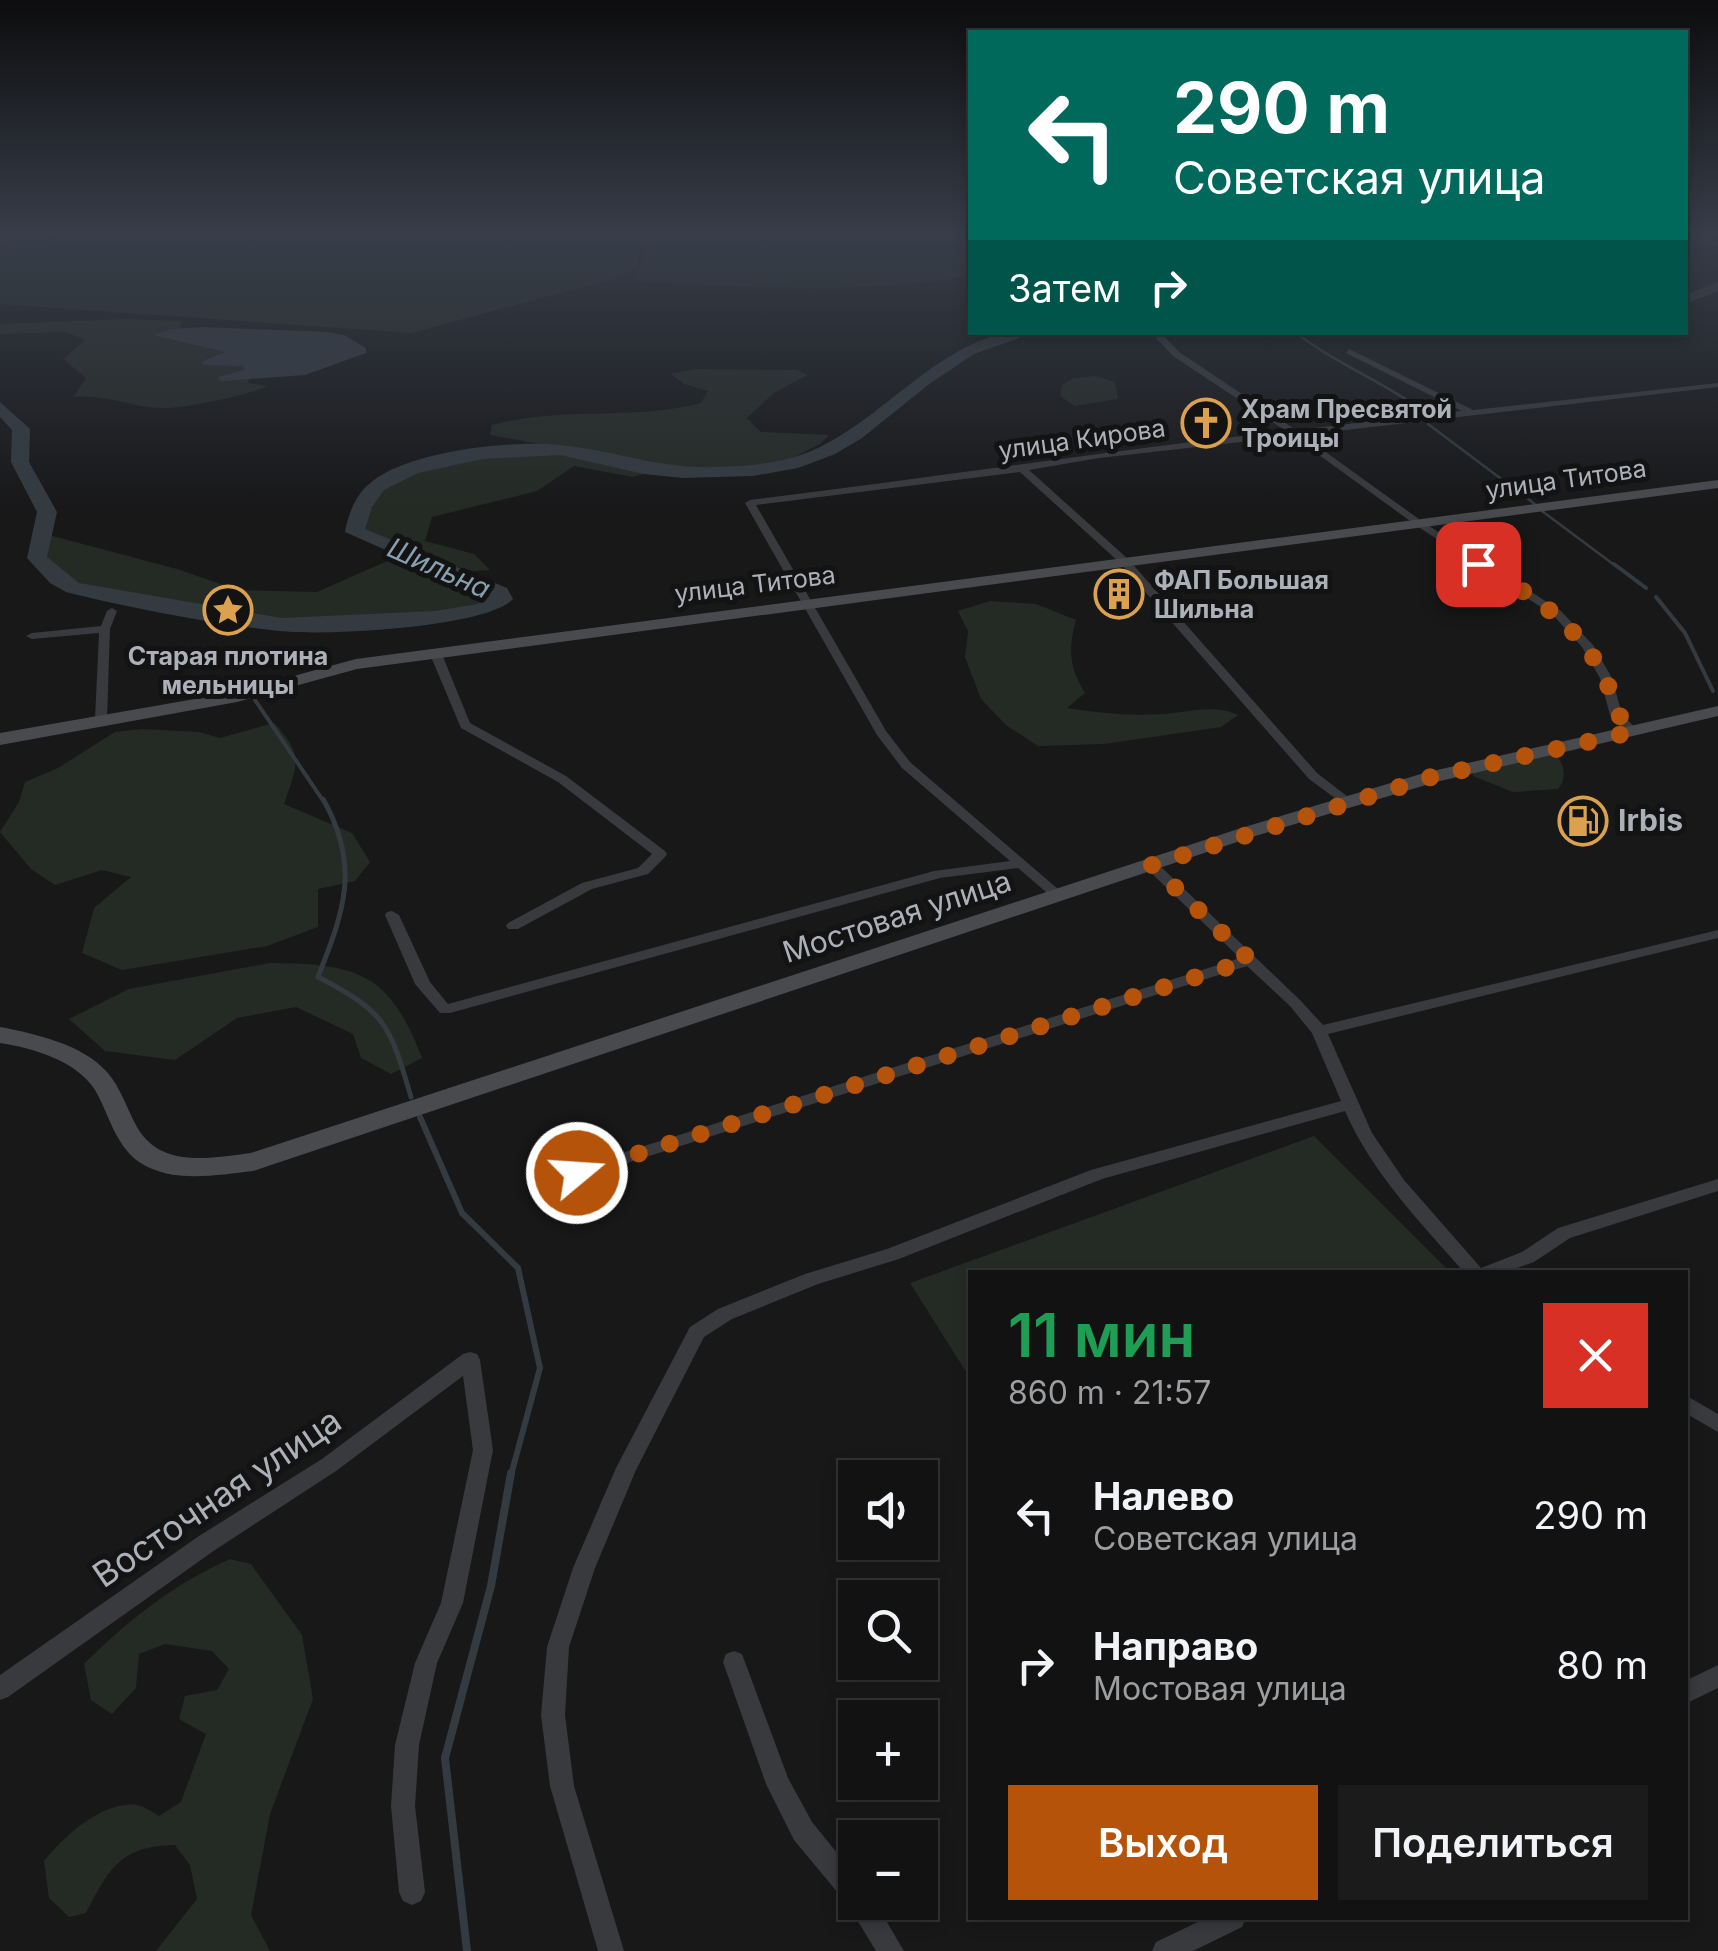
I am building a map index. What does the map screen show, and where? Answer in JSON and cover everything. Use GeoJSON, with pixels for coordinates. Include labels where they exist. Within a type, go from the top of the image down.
{"type":"FeatureCollection","features":[{"type":"Feature","properties":{"kind":"street"},"geometry":{"type":"LineString","coordinates":[[1158,336],[1176,354],[1294,432],[1420,524],[1557,613],[1586,645],[1606,678],[1616,715],[1632,732]]}},
{"type":"Feature","properties":{"kind":"street"},"geometry":{"type":"LineString","coordinates":[[1349,350],[1472,413]]}},
{"type":"Feature","properties":{"kind":"street","name":"улица Кирова"},"geometry":{"type":"LineString","coordinates":[[807,603],[750,504],[1022,469],[1098,455],[1718,385]]}},
{"type":"Feature","properties":{"kind":"street"},"geometry":{"type":"LineString","coordinates":[[1022,469],[1124,562],[1313,776],[1347,803]]}},
{"type":"Feature","properties":{"kind":"street","name":"улица Титова"},"geometry":{"type":"LineString","coordinates":[[0,739],[237,697],[356,664],[435,652],[1718,484]]}},
{"type":"Feature","properties":{"kind":"street"},"geometry":{"type":"LineString","coordinates":[[807,603],[880,732],[906,765],[1058,895]]}},
{"type":"Feature","properties":{"kind":"street"},"geometry":{"type":"LineString","coordinates":[[102,719],[105,629],[112,610]]}},
{"type":"Feature","properties":{"kind":"street"},"geometry":{"type":"LineString","coordinates":[[32,636],[105,629]]}},
{"type":"Feature","properties":{"kind":"street"},"geometry":{"type":"LineString","coordinates":[[435,652],[465,725],[562,779],[660,854],[643,871],[587,886],[513,926]]}},
{"type":"Feature","properties":{"kind":"street","name":"Мостовая улица"},"geometry":{"type":"LineString","coordinates":[[0,1035],[62,1052],[101,1080],[130,1138],[159,1162],[201,1167],[253,1162],[1058,895],[1431,777],[1718,711]]}},
{"type":"Feature","properties":{"kind":"street","name":"Мостовая улица"},"geometry":{"type":"LineString","coordinates":[[392,915],[423,984],[445,1010],[939,874],[1018,864]]}},
{"type":"Feature","properties":{"kind":"street"},"geometry":{"type":"LineString","coordinates":[[1152,865],[1319,1032],[1364,1134],[1398,1184],[1472,1270]]}},
{"type":"Feature","properties":{"kind":"street"},"geometry":{"type":"LineString","coordinates":[[1319,1032],[1718,934]]}},
{"type":"Feature","properties":{"kind":"street"},"geometry":{"type":"LineString","coordinates":[[577,1173],[1250,960]]}},
{"type":"Feature","properties":{"kind":"street"},"geometry":{"type":"LineString","coordinates":[[612,1951],[562,1786],[553,1715],[558,1647],[584,1568],[626,1468],[697,1332],[725,1314],[945,1235],[1097,1174],[1349,1104]]}},
{"type":"Feature","properties":{"kind":"street"},"geometry":{"type":"LineString","coordinates":[[1493,1270],[1528,1256],[1564,1234],[1718,1185]]}},
{"type":"Feature","properties":{"kind":"street","name":"Восточная улица"},"geometry":{"type":"LineString","coordinates":[[0,1689],[208,1543],[328,1465],[470,1360],[483,1450],[452,1603],[426,1662],[407,1745],[403,1806],[412,1892]]}},
{"type":"Feature","properties":{"kind":"street"},"geometry":{"type":"LineString","coordinates":[[1688,1406],[1718,1424]]}},
{"type":"Feature","properties":{"kind":"street"},"geometry":{"type":"LineString","coordinates":[[734,1662],[778,1784],[803,1831],[838,1874]]}},
{"type":"Feature","properties":{"kind":"street"},"geometry":{"type":"LineString","coordinates":[[1688,1691],[1718,1676]]}},
{"type":"Feature","properties":{"kind":"street"},"geometry":{"type":"LineString","coordinates":[[871,1920],[891,1951]]}},
{"type":"Feature","properties":{"kind":"street"},"geometry":{"type":"LineString","coordinates":[[1165,1951],[1228,1920]]}},
{"type":"Feature","properties":{"kind":"shaded area"},"geometry":{"type":"Polygon","coordinates":[[[0,325],[181,325],[180,336],[226,348],[251,367],[248,383],[267,386],[218,400],[167,408],[73,397],[86,378],[63,359],[85,340],[66,332],[0,334],[0,325]]]}},
{"type":"Feature","properties":{"kind":"shaded area"},"geometry":{"type":"Polygon","coordinates":[[[298,325],[441,325],[411,333],[298,325]]]}},
{"type":"Feature","properties":{"kind":"shaded area"},"geometry":{"type":"Polygon","coordinates":[[[171,329],[326,332],[344,335],[366,348],[366,353],[305,375],[221,381],[218,377],[244,370],[244,366],[203,365],[203,361],[225,352],[154,335],[171,329]]]}},
{"type":"Feature","properties":{"kind":"shaded area"},"geometry":{"type":"Polygon","coordinates":[[[694,369],[797,370],[807,375],[774,393],[747,418],[761,432],[829,435],[820,444],[772,468],[716,472],[666,468],[633,477],[574,466],[537,491],[432,517],[425,541],[474,554],[490,570],[474,571],[417,558],[500,592],[502,599],[483,609],[436,618],[282,625],[73,588],[57,579],[37,558],[45,534],[177,569],[238,590],[317,592],[403,554],[392,554],[355,523],[364,493],[412,470],[459,456],[506,449],[560,448],[490,435],[492,425],[544,416],[649,411],[701,403],[708,391],[684,384],[671,374],[694,369]]]}},
{"type":"Feature","properties":{"kind":"shaded area"},"geometry":{"type":"Polygon","coordinates":[[[1095,376],[1115,382],[1118,399],[1075,406],[1060,396],[1062,385],[1073,378],[1095,376]]]}},
{"type":"Feature","properties":{"kind":"shaded area"},"geometry":{"type":"Polygon","coordinates":[[[990,601],[1036,604],[1076,620],[1072,658],[1085,693],[1067,708],[1137,715],[1210,709],[1238,715],[1221,727],[1104,744],[1038,746],[1006,725],[981,699],[965,657],[968,631],[958,611],[990,601]]]}},
{"type":"Feature","properties":{"kind":"shaded area"},"geometry":{"type":"Polygon","coordinates":[[[274,723],[290,744],[296,761],[284,804],[352,833],[370,862],[355,881],[318,889],[318,927],[267,946],[122,970],[82,953],[94,908],[131,877],[102,870],[55,885],[31,869],[0,832],[19,802],[25,782],[58,768],[115,732],[199,732],[220,738],[274,723]]]}},
{"type":"Feature","properties":{"kind":"shaded area"},"geometry":{"type":"Polygon","coordinates":[[[1554,753],[1564,771],[1558,789],[1513,792],[1473,776],[1473,772],[1554,753]]]}},
{"type":"Feature","properties":{"kind":"shaded area"},"geometry":{"type":"Polygon","coordinates":[[[270,963],[326,966],[367,979],[397,1007],[422,1058],[391,1074],[361,1058],[353,1034],[296,1007],[237,1018],[175,1060],[105,1051],[69,1019],[129,989],[270,963]]]}},
{"type":"Feature","properties":{"kind":"shaded area"},"geometry":{"type":"Polygon","coordinates":[[[1314,1136],[1448,1270],[968,1270],[968,1375],[910,1283],[1314,1136]]]}},
{"type":"Feature","properties":{"kind":"shaded area"},"geometry":{"type":"Polygon","coordinates":[[[230,1559],[251,1564],[302,1635],[313,1699],[270,1814],[251,1915],[270,1951],[156,1951],[197,1899],[190,1865],[175,1845],[156,1846],[129,1855],[110,1872],[86,1913],[69,1917],[49,1898],[44,1861],[73,1831],[111,1808],[138,1805],[159,1816],[181,1802],[206,1734],[179,1719],[185,1696],[217,1690],[229,1669],[212,1651],[165,1644],[139,1654],[136,1688],[112,1714],[91,1700],[84,1664],[152,1604],[230,1559]]]}},
{"type":"Feature","properties":{"kind":"waterway","name":"Шильна"},"geometry":{"type":"LineString","coordinates":[[0,407],[21,429],[20,462],[47,512],[37,558],[57,579],[73,588],[282,625],[436,618],[483,609],[502,599],[500,592],[355,532],[369,494],[392,477],[458,457],[528,449],[574,452],[644,469],[675,472],[739,471],[792,464],[829,450],[856,434],[944,365],[997,339],[1015,335]]}},
{"type":"Feature","properties":{"kind":"waterway"},"geometry":{"type":"LineString","coordinates":[[1300,335],[1429,415]]}},
{"type":"Feature","properties":{"kind":"waterway"},"geometry":{"type":"LineString","coordinates":[[1428,424],[1536,505]]}},
{"type":"Feature","properties":{"kind":"waterway"},"geometry":{"type":"LineString","coordinates":[[1542,511],[1617,567]]}},
{"type":"Feature","properties":{"kind":"waterway"},"geometry":{"type":"LineString","coordinates":[[1614,564],[1646,588]]}},
{"type":"Feature","properties":{"kind":"waterway"},"geometry":{"type":"LineString","coordinates":[[1656,597],[1685,633],[1713,691]]}},
{"type":"Feature","properties":{"kind":"waterway"},"geometry":{"type":"LineString","coordinates":[[255,700],[324,802]]}},
{"type":"Feature","properties":{"kind":"waterway"},"geometry":{"type":"LineString","coordinates":[[323,799],[335,823],[345,867],[341,909],[318,977],[358,1000],[382,1023],[397,1053],[411,1097]]}},
{"type":"Feature","properties":{"kind":"waterway"},"geometry":{"type":"LineString","coordinates":[[420,1117],[462,1213],[518,1268],[540,1368],[511,1475]]}},
{"type":"Feature","properties":{"kind":"waterway"},"geometry":{"type":"LineString","coordinates":[[467,1951],[445,1758],[491,1586],[511,1473]]}},
{"type":"Feature","properties":{"kind":"place","name":"Храм Пресвятой Троицы"},"geometry":{"type":"Point","coordinates":[1206,423]}},
{"type":"Feature","properties":{"kind":"place","name":"ФАП Большая Шильна"},"geometry":{"type":"Point","coordinates":[1119,594]}},
{"type":"Feature","properties":{"kind":"place","name":"Старая плотина мельницы"},"geometry":{"type":"Point","coordinates":[228,610]}},
{"type":"Feature","properties":{"kind":"place","name":"Irbis"},"geometry":{"type":"Point","coordinates":[1583,821]}},
{"type":"Feature","properties":{"kind":"route"},"geometry":{"type":"LineString","coordinates":[[577,1173],[1250,960],[1152,865],[1431,777],[1632,732],[1616,715],[1606,678],[1586,645],[1557,613],[1478,564]]}}]}
